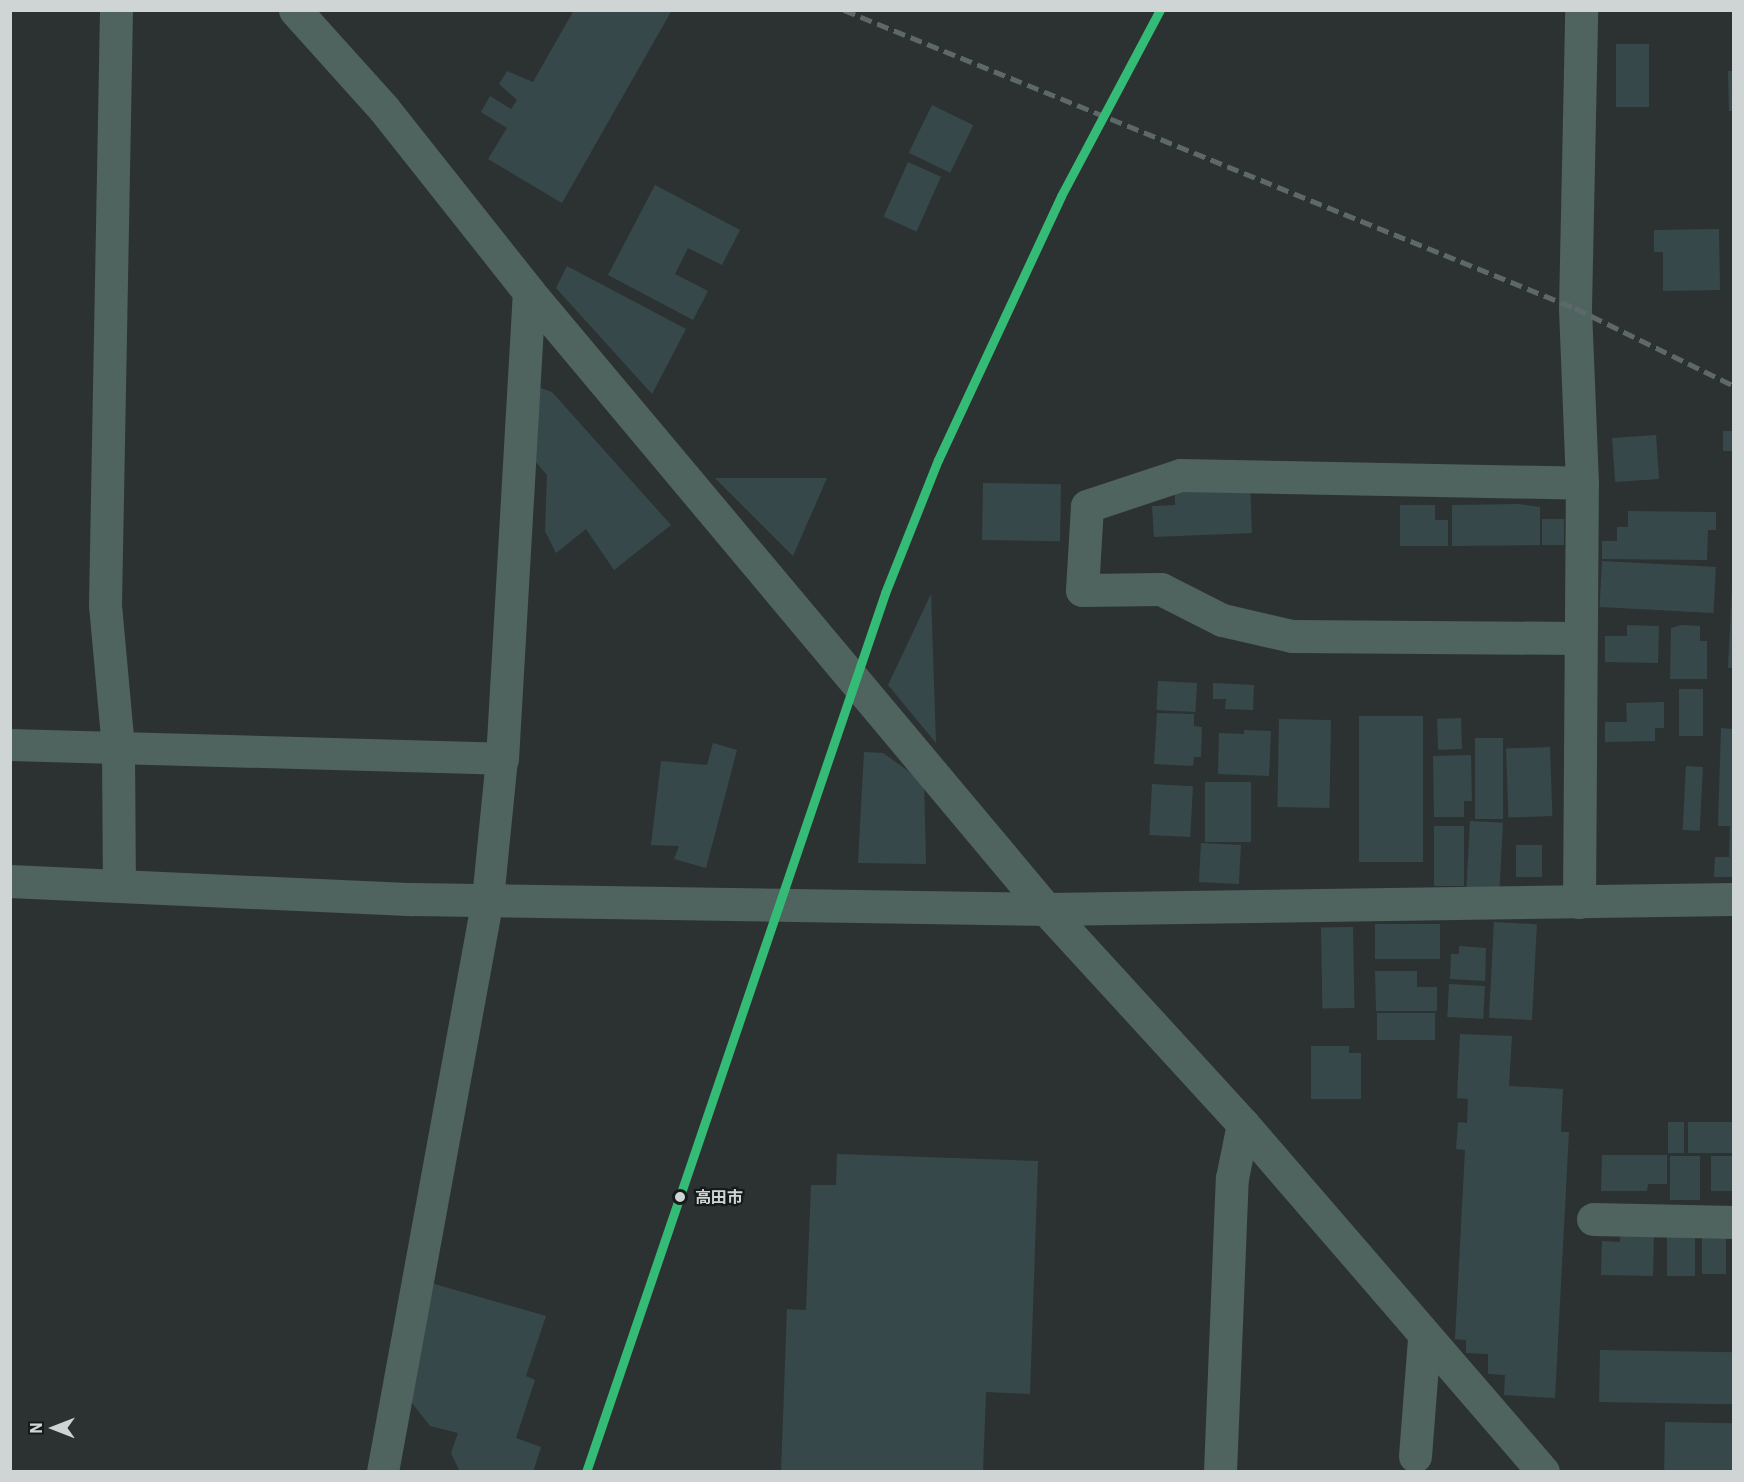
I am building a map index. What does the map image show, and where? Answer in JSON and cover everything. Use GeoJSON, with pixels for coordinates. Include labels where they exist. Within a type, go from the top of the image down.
{"type":"FeatureCollection","features":[{"type":"Feature","properties":{"kind":"street"},"geometry":{"type":"LineString","coordinates":[[116,10],[105,605],[118,749],[119,882]]}},
{"type":"Feature","properties":{"kind":"street"},"geometry":{"type":"LineString","coordinates":[[295,10],[384,109],[529,292],[1046,909],[1243,1124],[1424,1338],[1543,1472]]}},
{"type":"Feature","properties":{"kind":"street"},"geometry":{"type":"LineString","coordinates":[[1579,902],[1579,638],[1582,483],[1575,308],[1581,10]]}},
{"type":"Feature","properties":{"kind":"street"},"geometry":{"type":"LineString","coordinates":[[383,1472],[488,899],[502,759],[529,292]]}},
{"type":"Feature","properties":{"kind":"street"},"geometry":{"type":"LineString","coordinates":[[1579,638],[1292,636],[1222,620],[1161,589],[1082,590],[1087,506],[1180,475],[1582,483]]}},
{"type":"Feature","properties":{"kind":"street"},"geometry":{"type":"LineString","coordinates":[[10,745],[502,759]]}},
{"type":"Feature","properties":{"kind":"street"},"geometry":{"type":"LineString","coordinates":[[10,880],[119,882],[488,899],[1046,909],[1734,899]]}},
{"type":"Feature","properties":{"kind":"street"},"geometry":{"type":"LineString","coordinates":[[1220,1472],[1232,1178],[1243,1124]]}},
{"type":"Feature","properties":{"kind":"street"},"geometry":{"type":"LineString","coordinates":[[1593,1219],[1734,1222]]}},
{"type":"Feature","properties":{"kind":"street"},"geometry":{"type":"LineString","coordinates":[[1416,1456],[1424,1338]]}},
{"type":"Feature","properties":{"kind":"building"},"geometry":{"type":"Polygon","coordinates":[[[574,10],[672,10],[562,203],[488,159],[507,128],[481,112],[490,96],[511,109],[517,100],[499,84],[507,71],[533,82],[574,10]]]}},
{"type":"Feature","properties":{"kind":"building"},"geometry":{"type":"Polygon","coordinates":[[[1616,44],[1649,44],[1649,107],[1616,107],[1616,44]]]}},
{"type":"Feature","properties":{"kind":"building"},"geometry":{"type":"Polygon","coordinates":[[[1728,71],[1734,71],[1734,111],[1729,111],[1728,71]]]}},
{"type":"Feature","properties":{"kind":"building"},"geometry":{"type":"Polygon","coordinates":[[[932,105],[973,125],[950,173],[909,153],[932,105]]]}},
{"type":"Feature","properties":{"kind":"building"},"geometry":{"type":"Polygon","coordinates":[[[908,162],[941,177],[916,231],[884,217],[908,162]]]}},
{"type":"Feature","properties":{"kind":"building"},"geometry":{"type":"Polygon","coordinates":[[[655,185],[740,230],[722,265],[688,248],[675,274],[708,291],[693,320],[608,275],[655,185]]]}},
{"type":"Feature","properties":{"kind":"building"},"geometry":{"type":"Polygon","coordinates":[[[1719,229],[1720,290],[1663,291],[1663,252],[1654,252],[1654,230],[1719,229]]]}},
{"type":"Feature","properties":{"kind":"building"},"geometry":{"type":"Polygon","coordinates":[[[567,266],[686,329],[652,394],[556,288],[567,266]]]}},
{"type":"Feature","properties":{"kind":"building"},"geometry":{"type":"Polygon","coordinates":[[[532,385],[552,392],[671,525],[614,570],[586,529],[556,553],[545,531],[547,475],[521,445],[532,385]]]}},
{"type":"Feature","properties":{"kind":"building"},"geometry":{"type":"Polygon","coordinates":[[[1723,431],[1734,431],[1734,451],[1723,451],[1723,431]]]}},
{"type":"Feature","properties":{"kind":"building"},"geometry":{"type":"Polygon","coordinates":[[[1656,435],[1659,479],[1615,482],[1612,438],[1656,435]]]}},
{"type":"Feature","properties":{"kind":"building"},"geometry":{"type":"Polygon","coordinates":[[[715,478],[827,478],[793,556],[715,478]]]}},
{"type":"Feature","properties":{"kind":"building"},"geometry":{"type":"Polygon","coordinates":[[[983,483],[1061,484],[1060,541],[982,540],[983,483]]]}},
{"type":"Feature","properties":{"kind":"building"},"geometry":{"type":"Polygon","coordinates":[[[1250,484],[1252,533],[1154,537],[1152,506],[1175,505],[1175,486],[1250,484]]]}},
{"type":"Feature","properties":{"kind":"building"},"geometry":{"type":"Polygon","coordinates":[[[1519,504],[1540,507],[1540,545],[1452,546],[1452,505],[1519,504]]]}},
{"type":"Feature","properties":{"kind":"building"},"geometry":{"type":"Polygon","coordinates":[[[1400,505],[1435,505],[1435,520],[1448,520],[1448,546],[1400,546],[1400,505]]]}},
{"type":"Feature","properties":{"kind":"building"},"geometry":{"type":"Polygon","coordinates":[[[1628,511],[1716,512],[1716,530],[1708,530],[1707,560],[1602,559],[1602,541],[1617,541],[1617,527],[1628,527],[1628,511]]]}},
{"type":"Feature","properties":{"kind":"building"},"geometry":{"type":"Polygon","coordinates":[[[1542,519],[1564,519],[1564,545],[1542,545],[1542,519]]]}},
{"type":"Feature","properties":{"kind":"building"},"geometry":{"type":"Polygon","coordinates":[[[1602,561],[1716,567],[1713,613],[1600,607],[1602,561]]]}},
{"type":"Feature","properties":{"kind":"building"},"geometry":{"type":"Polygon","coordinates":[[[1732,585],[1734,585],[1734,668],[1728,668],[1732,585]]]}},
{"type":"Feature","properties":{"kind":"building"},"geometry":{"type":"Polygon","coordinates":[[[931,594],[936,743],[888,685],[931,594]]]}},
{"type":"Feature","properties":{"kind":"building"},"geometry":{"type":"Polygon","coordinates":[[[1627,625],[1659,626],[1658,663],[1605,662],[1605,636],[1627,636],[1627,625]]]}},
{"type":"Feature","properties":{"kind":"building"},"geometry":{"type":"Polygon","coordinates":[[[1681,625],[1700,626],[1700,641],[1707,641],[1707,679],[1670,679],[1671,628],[1681,625]]]}},
{"type":"Feature","properties":{"kind":"building"},"geometry":{"type":"Polygon","coordinates":[[[1158,681],[1197,683],[1195,712],[1156,710],[1158,681]]]}},
{"type":"Feature","properties":{"kind":"building"},"geometry":{"type":"Polygon","coordinates":[[[1213,683],[1254,685],[1253,710],[1225,709],[1226,699],[1213,699],[1213,683]]]}},
{"type":"Feature","properties":{"kind":"building"},"geometry":{"type":"Polygon","coordinates":[[[1679,689],[1703,689],[1703,736],[1679,736],[1679,689]]]}},
{"type":"Feature","properties":{"kind":"building"},"geometry":{"type":"Polygon","coordinates":[[[1664,702],[1664,728],[1655,728],[1655,741],[1605,742],[1605,722],[1627,722],[1626,703],[1664,702]]]}},
{"type":"Feature","properties":{"kind":"building"},"geometry":{"type":"Polygon","coordinates":[[[1157,713],[1194,714],[1194,726],[1202,727],[1201,757],[1194,757],[1193,766],[1154,764],[1157,713]]]}},
{"type":"Feature","properties":{"kind":"building"},"geometry":{"type":"Polygon","coordinates":[[[1359,716],[1423,716],[1423,862],[1359,862],[1359,716]]]}},
{"type":"Feature","properties":{"kind":"building"},"geometry":{"type":"Polygon","coordinates":[[[1461,718],[1462,749],[1438,750],[1437,719],[1461,718]]]}},
{"type":"Feature","properties":{"kind":"building"},"geometry":{"type":"Polygon","coordinates":[[[1279,719],[1331,720],[1329,808],[1277,807],[1279,719]]]}},
{"type":"Feature","properties":{"kind":"building"},"geometry":{"type":"Polygon","coordinates":[[[1721,728],[1734,729],[1734,877],[1714,877],[1715,857],[1729,857],[1730,826],[1718,826],[1721,728]]]}},
{"type":"Feature","properties":{"kind":"building"},"geometry":{"type":"Polygon","coordinates":[[[1244,730],[1271,731],[1269,776],[1218,774],[1219,733],[1244,734],[1244,730]]]}},
{"type":"Feature","properties":{"kind":"building"},"geometry":{"type":"Polygon","coordinates":[[[1475,738],[1503,738],[1503,819],[1475,819],[1475,738]]]}},
{"type":"Feature","properties":{"kind":"building"},"geometry":{"type":"Polygon","coordinates":[[[713,743],[737,750],[706,868],[674,859],[679,846],[651,845],[661,761],[707,765],[713,743]]]}},
{"type":"Feature","properties":{"kind":"building"},"geometry":{"type":"Polygon","coordinates":[[[1550,747],[1552,816],[1508,817],[1506,749],[1550,747]]]}},
{"type":"Feature","properties":{"kind":"building"},"geometry":{"type":"Polygon","coordinates":[[[864,752],[883,753],[924,782],[926,864],[858,863],[864,752]]]}},
{"type":"Feature","properties":{"kind":"building"},"geometry":{"type":"Polygon","coordinates":[[[1471,755],[1472,801],[1464,801],[1464,817],[1434,817],[1433,756],[1471,755]]]}},
{"type":"Feature","properties":{"kind":"building"},"geometry":{"type":"Polygon","coordinates":[[[1686,766],[1703,767],[1700,831],[1683,830],[1686,766]]]}},
{"type":"Feature","properties":{"kind":"building"},"geometry":{"type":"Polygon","coordinates":[[[1205,782],[1251,782],[1251,842],[1205,842],[1205,782]]]}},
{"type":"Feature","properties":{"kind":"building"},"geometry":{"type":"Polygon","coordinates":[[[1152,784],[1193,786],[1190,837],[1149,835],[1152,784]]]}},
{"type":"Feature","properties":{"kind":"building"},"geometry":{"type":"Polygon","coordinates":[[[1470,821],[1503,823],[1500,889],[1467,887],[1470,821]]]}},
{"type":"Feature","properties":{"kind":"building"},"geometry":{"type":"Polygon","coordinates":[[[1434,826],[1464,826],[1464,886],[1434,886],[1434,826]]]}},
{"type":"Feature","properties":{"kind":"building"},"geometry":{"type":"Polygon","coordinates":[[[1201,843],[1241,845],[1239,884],[1199,882],[1201,843]]]}},
{"type":"Feature","properties":{"kind":"building"},"geometry":{"type":"Polygon","coordinates":[[[1516,845],[1542,845],[1542,877],[1516,877],[1516,845]]]}},
{"type":"Feature","properties":{"kind":"building"},"geometry":{"type":"Polygon","coordinates":[[[1494,922],[1537,924],[1532,1020],[1489,1018],[1494,922]]]}},
{"type":"Feature","properties":{"kind":"building"},"geometry":{"type":"Polygon","coordinates":[[[1375,924],[1440,924],[1440,959],[1375,959],[1375,924]]]}},
{"type":"Feature","properties":{"kind":"building"},"geometry":{"type":"Polygon","coordinates":[[[1353,927],[1354,1008],[1322,1009],[1321,928],[1353,927]]]}},
{"type":"Feature","properties":{"kind":"building"},"geometry":{"type":"Polygon","coordinates":[[[1459,946],[1486,948],[1485,981],[1450,979],[1451,954],[1459,954],[1459,946]]]}},
{"type":"Feature","properties":{"kind":"building"},"geometry":{"type":"Polygon","coordinates":[[[1375,971],[1417,971],[1417,987],[1437,987],[1437,1011],[1376,1011],[1375,971]]]}},
{"type":"Feature","properties":{"kind":"building"},"geometry":{"type":"Polygon","coordinates":[[[1449,984],[1485,986],[1483,1019],[1447,1017],[1449,984]]]}},
{"type":"Feature","properties":{"kind":"building"},"geometry":{"type":"Polygon","coordinates":[[[1377,1013],[1435,1013],[1435,1040],[1377,1040],[1377,1013]]]}},
{"type":"Feature","properties":{"kind":"building"},"geometry":{"type":"Polygon","coordinates":[[[1460,1034],[1512,1036],[1509,1086],[1563,1089],[1561,1132],[1569,1132],[1555,1398],[1504,1395],[1505,1375],[1488,1374],[1488,1354],[1466,1353],[1466,1340],[1455,1339],[1465,1150],[1456,1149],[1458,1122],[1467,1123],[1468,1099],[1457,1098],[1460,1034]]]}},
{"type":"Feature","properties":{"kind":"building"},"geometry":{"type":"Polygon","coordinates":[[[1311,1046],[1349,1046],[1349,1053],[1361,1053],[1361,1099],[1311,1099],[1311,1046]]]}},
{"type":"Feature","properties":{"kind":"building"},"geometry":{"type":"Polygon","coordinates":[[[1668,1122],[1684,1122],[1684,1153],[1668,1153],[1668,1122]]]}},
{"type":"Feature","properties":{"kind":"building"},"geometry":{"type":"Polygon","coordinates":[[[1688,1122],[1734,1122],[1734,1153],[1688,1153],[1688,1122]]]}},
{"type":"Feature","properties":{"kind":"building"},"geometry":{"type":"Polygon","coordinates":[[[837,1154],[1038,1161],[1030,1394],[986,1392],[983,1472],[781,1472],[787,1309],[806,1310],[811,1185],[836,1185],[837,1154]]]}},
{"type":"Feature","properties":{"kind":"building"},"geometry":{"type":"Polygon","coordinates":[[[1602,1155],[1667,1155],[1667,1184],[1648,1184],[1647,1191],[1601,1191],[1602,1155]]]}},
{"type":"Feature","properties":{"kind":"building"},"geometry":{"type":"Polygon","coordinates":[[[1670,1156],[1700,1156],[1700,1200],[1670,1200],[1670,1156]]]}},
{"type":"Feature","properties":{"kind":"building"},"geometry":{"type":"Polygon","coordinates":[[[1711,1156],[1734,1156],[1734,1191],[1711,1191],[1711,1156]]]}},
{"type":"Feature","properties":{"kind":"building"},"geometry":{"type":"Polygon","coordinates":[[[1620,1231],[1654,1232],[1653,1276],[1601,1275],[1602,1241],[1620,1242],[1620,1231]]]}},
{"type":"Feature","properties":{"kind":"building"},"geometry":{"type":"Polygon","coordinates":[[[1702,1236],[1726,1236],[1726,1274],[1702,1274],[1702,1236]]]}},
{"type":"Feature","properties":{"kind":"building"},"geometry":{"type":"Polygon","coordinates":[[[1667,1237],[1695,1237],[1695,1276],[1667,1276],[1667,1237]]]}},
{"type":"Feature","properties":{"kind":"building"},"geometry":{"type":"Polygon","coordinates":[[[431,1283],[546,1316],[526,1376],[535,1380],[516,1438],[541,1447],[533,1472],[460,1472],[451,1453],[458,1433],[430,1426],[409,1399],[431,1283]]]}},
{"type":"Feature","properties":{"kind":"building"},"geometry":{"type":"Polygon","coordinates":[[[1600,1350],[1734,1352],[1733,1404],[1599,1402],[1600,1350]]]}},
{"type":"Feature","properties":{"kind":"building"},"geometry":{"type":"Polygon","coordinates":[[[1665,1422],[1734,1423],[1733,1472],[1664,1472],[1665,1422]]]}},
{"type":"Feature","properties":{"kind":"railway"},"geometry":{"type":"LineString","coordinates":[[844,10],[1575,308],[1734,386]]}},
{"type":"Feature","properties":{"kind":"transit line"},"geometry":{"type":"LineString","coordinates":[[586,1472],[885,593],[938,460],[1061,196],[1160,10]]}},
{"type":"Feature","properties":{"kind":"place","name":"高田市"},"geometry":{"type":"Point","coordinates":[680,1197]}}]}
